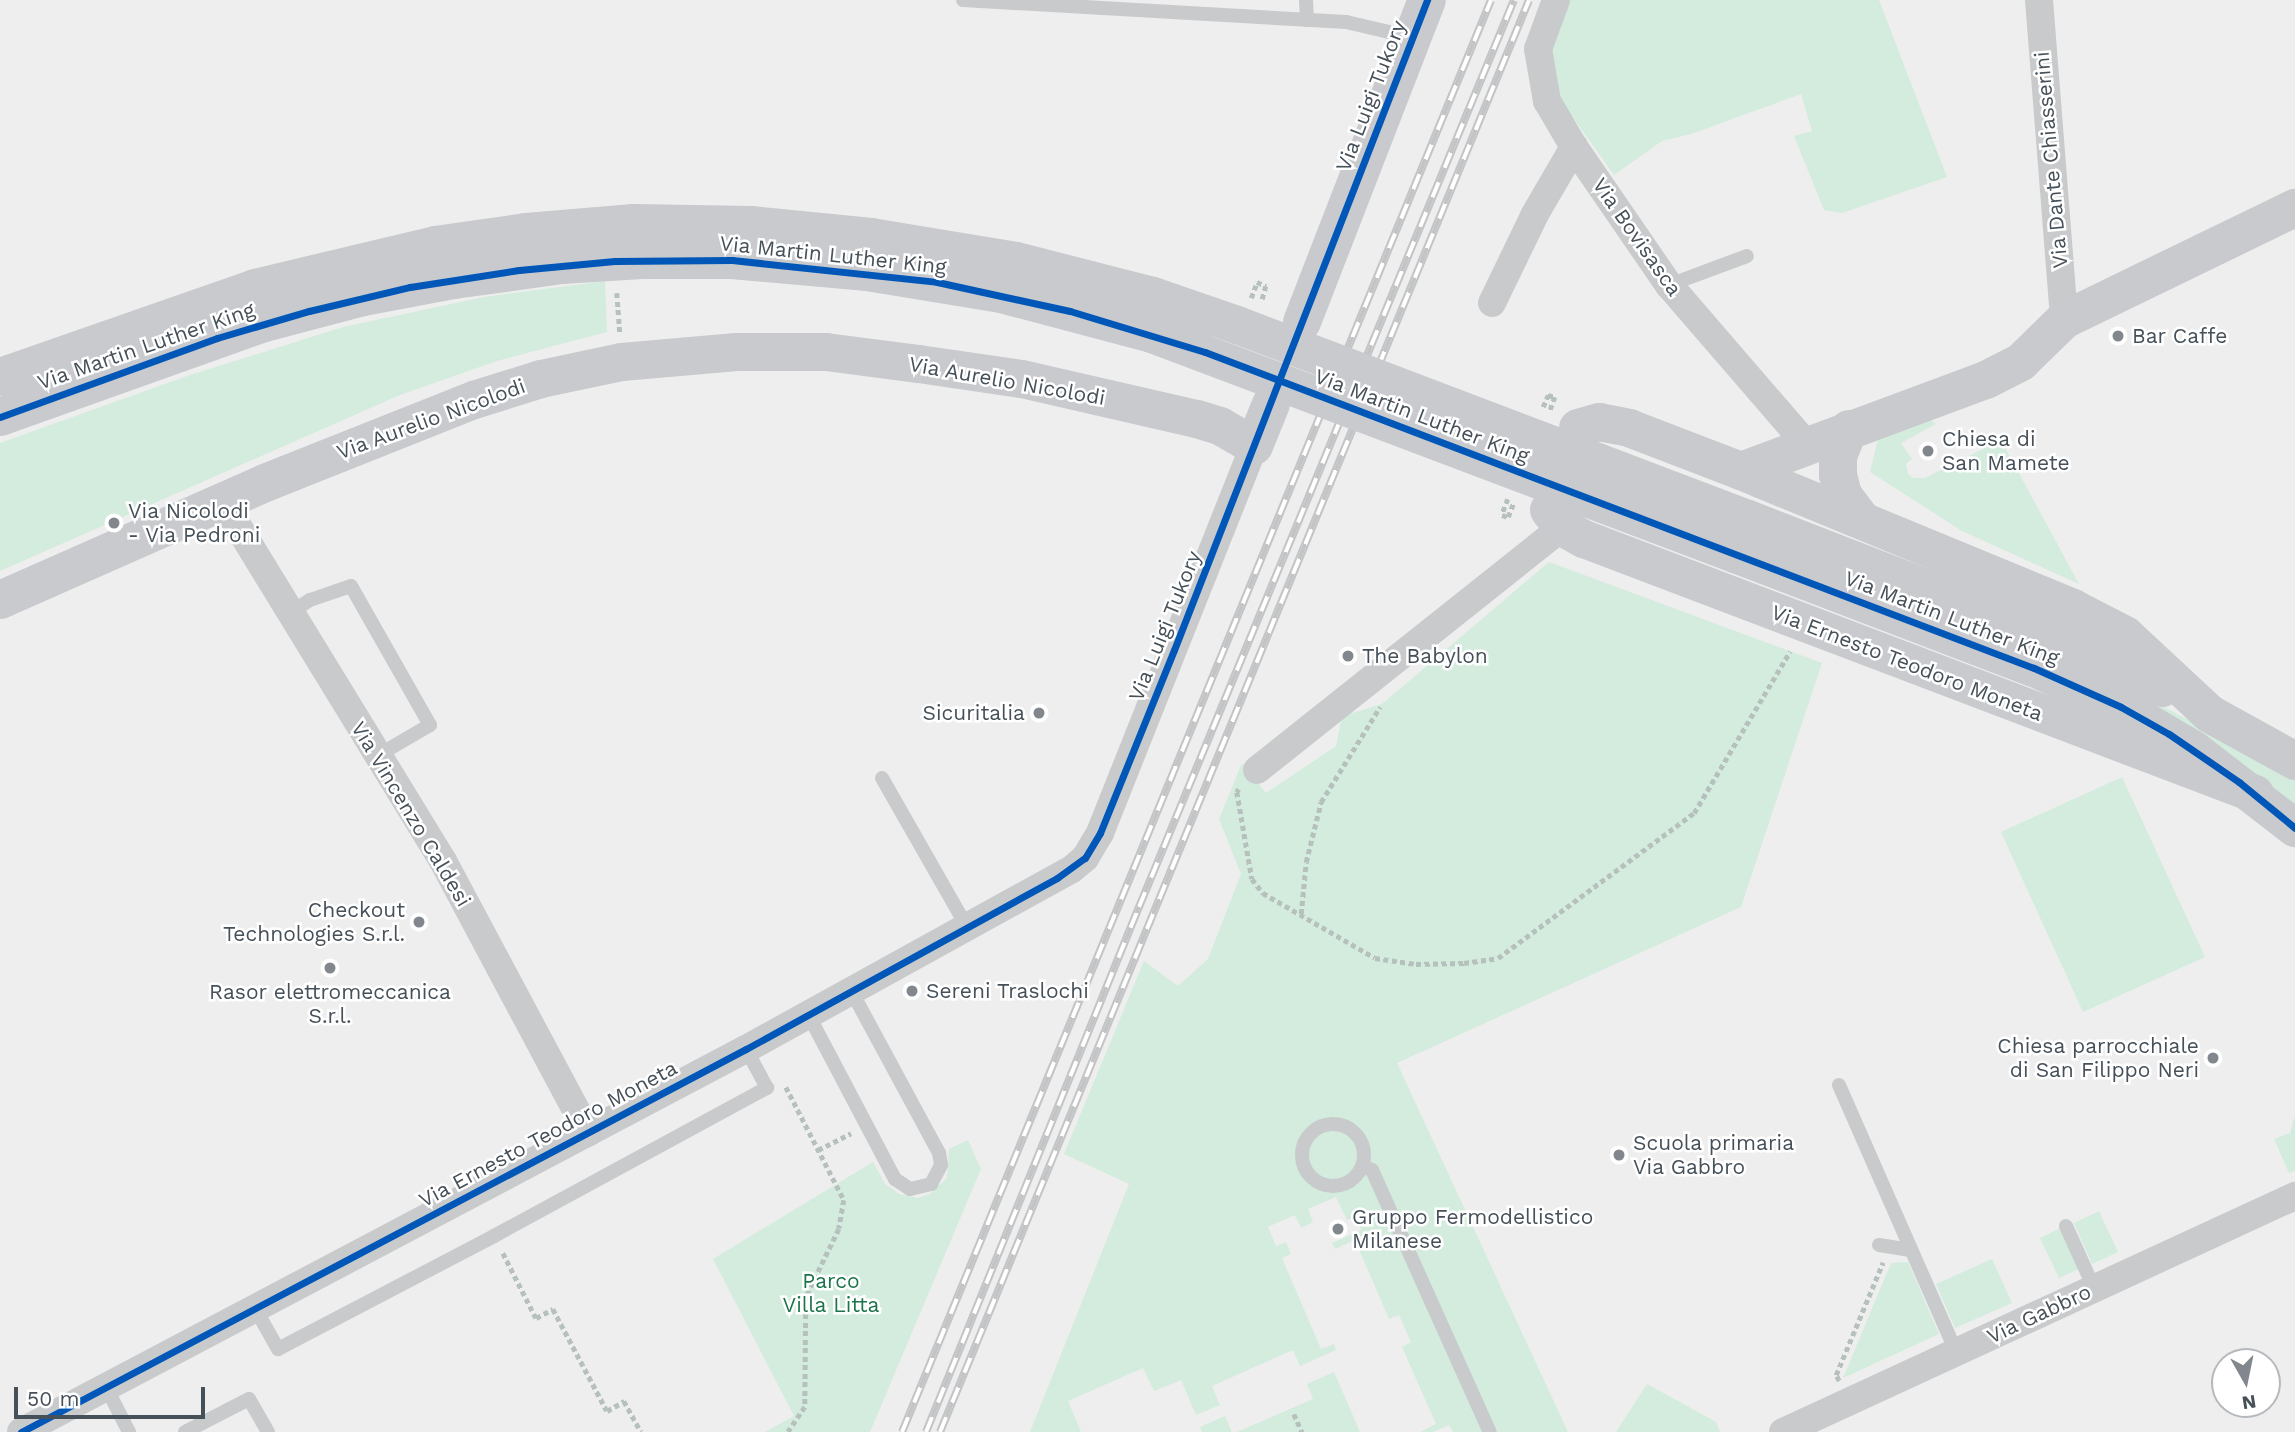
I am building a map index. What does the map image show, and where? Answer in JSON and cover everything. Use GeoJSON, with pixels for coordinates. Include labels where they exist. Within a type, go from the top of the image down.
{"type":"FeatureCollection","features":[{"type":"Feature","properties":{"kind":"street","name":"Via Luigi Tukory"},"geometry":{"type":"LineString","coordinates":[[1302,322],[1427,0]]}},
{"type":"Feature","properties":{"kind":"street","name":"Via Bovisasca"},"geometry":{"type":"LineString","coordinates":[[1556,0],[1538,49],[1547,101],[1574,148],[1669,285],[1807,445]]}},
{"type":"Feature","properties":{"kind":"street","name":"Via Dante Chiasserini"},"geometry":{"type":"LineString","coordinates":[[2039,0],[2064,320]]}},
{"type":"Feature","properties":{"kind":"street"},"geometry":{"type":"LineString","coordinates":[[1492,303],[1535,214],[1574,148]]}},
{"type":"Feature","properties":{"kind":"street"},"geometry":{"type":"LineString","coordinates":[[1741,471],[1986,380],[2021,362],[2064,320],[2295,208]]}},
{"type":"Feature","properties":{"kind":"street","name":"Via Martin Luther King"},"geometry":{"type":"LineString","coordinates":[[0,377],[255,288],[435,245],[526,232],[634,223],[751,225],[869,254],[1152,334],[2090,652],[2210,714]]}},
{"type":"Feature","properties":{"kind":"street","name":"Via Martin Luther King"},"geometry":{"type":"LineString","coordinates":[[0,416],[264,323],[363,297],[454,280],[551,266],[642,260],[732,260],[869,254]]}},
{"type":"Feature","properties":{"kind":"street","name":"Via Aurelio Nicolodi"},"geometry":{"type":"LineString","coordinates":[[0,600],[223,502],[474,400],[541,379],[622,362],[737,352],[813,352],[919,364],[1022,379],[1197,419],[1220,426],[1254,446]]}},
{"type":"Feature","properties":{"kind":"street","name":"Via Luigi Tukory"},"geometry":{"type":"LineString","coordinates":[[1085,858],[1105,821],[1270,404]]}},
{"type":"Feature","properties":{"kind":"street"},"geometry":{"type":"LineString","coordinates":[[1564,420],[1618,425],[1741,471],[2073,608],[2124,635],[2210,714],[2295,761]]}},
{"type":"Feature","properties":{"kind":"street"},"geometry":{"type":"LineString","coordinates":[[1849,429],[1838,456],[1838,475],[1843,495],[1862,520]]}},
{"type":"Feature","properties":{"kind":"street","name":"Via Vincenzo Caldesi"},"geometry":{"type":"LineString","coordinates":[[223,502],[289,614],[443,861],[588,1133]]}},
{"type":"Feature","properties":{"kind":"street"},"geometry":{"type":"LineString","coordinates":[[1257,770],[1542,514]]}},
{"type":"Feature","properties":{"kind":"street","name":"Via Ernesto Teodoro Moneta"},"geometry":{"type":"LineString","coordinates":[[1542,514],[1584,540],[2255,794]]}},
{"type":"Feature","properties":{"kind":"street","name":"Via Martin Luther King"},"geometry":{"type":"LineString","coordinates":[[1742,536],[2084,689],[2169,734],[2255,794]]}},
{"type":"Feature","properties":{"kind":"street"},"geometry":{"type":"LineString","coordinates":[[2255,794],[2295,828]]}},
{"type":"Feature","properties":{"kind":"street","name":"Via Ernesto Teodoro Moneta"},"geometry":{"type":"LineString","coordinates":[[21,1432],[256,1310],[754,1044],[1057,878],[1085,858]]}},
{"type":"Feature","properties":{"kind":"street","name":"Via Gabbro"},"geometry":{"type":"LineString","coordinates":[[1783,1432],[2295,1196]]}},
{"type":"Feature","properties":{"kind":"lane"},"geometry":{"type":"LineString","coordinates":[[963,0],[1346,22],[1412,37]]}},
{"type":"Feature","properties":{"kind":"lane"},"geometry":{"type":"LineString","coordinates":[[1306,0],[1307,20]]}},
{"type":"Feature","properties":{"kind":"lane"},"geometry":{"type":"LineString","coordinates":[[1669,285],[1747,256]]}},
{"type":"Feature","properties":{"kind":"lane"},"geometry":{"type":"LineString","coordinates":[[289,614],[310,600],[351,586],[430,725],[377,756]]}},
{"type":"Feature","properties":{"kind":"lane"},"geometry":{"type":"LineString","coordinates":[[882,778],[967,927]]}},
{"type":"Feature","properties":{"kind":"lane"},"geometry":{"type":"LineString","coordinates":[[808,1014],[866,1126],[900,1184],[910,1189],[923,1188],[937,1177],[941,1165],[939,1153],[852,990]]}},
{"type":"Feature","properties":{"kind":"lane"},"geometry":{"type":"LineString","coordinates":[[256,1310],[278,1349],[506,1229],[768,1088],[754,1044]]}},
{"type":"Feature","properties":{"kind":"lane"},"geometry":{"type":"LineString","coordinates":[[1839,1085],[1956,1352]]}},
{"type":"Feature","properties":{"kind":"lane"},"geometry":{"type":"LineString","coordinates":[[1326,1124],[1347,1126],[1363,1142],[1363,1166],[1348,1183],[1331,1186],[1321,1184],[1305,1168],[1302,1157],[1305,1142],[1317,1128],[1326,1124]]}},
{"type":"Feature","properties":{"kind":"lane"},"geometry":{"type":"LineString","coordinates":[[1363,1166],[1372,1170],[1490,1432]]}},
{"type":"Feature","properties":{"kind":"lane"},"geometry":{"type":"LineString","coordinates":[[2066,1226],[2094,1289]]}},
{"type":"Feature","properties":{"kind":"lane"},"geometry":{"type":"LineString","coordinates":[[1884,1246],[1911,1250]]}},
{"type":"Feature","properties":{"kind":"lane"},"geometry":{"type":"LineString","coordinates":[[106,1387],[129,1432]]}},
{"type":"Feature","properties":{"kind":"lane"},"geometry":{"type":"LineString","coordinates":[[185,1432],[249,1399],[268,1432]]}},
{"type":"Feature","properties":{"kind":"path"},"geometry":{"type":"LineString","coordinates":[[1247,308],[1257,282],[1266,286],[1261,301]]}},
{"type":"Feature","properties":{"kind":"path"},"geometry":{"type":"LineString","coordinates":[[617,289],[622,362]]}},
{"type":"Feature","properties":{"kind":"path"},"geometry":{"type":"LineString","coordinates":[[1538,418],[1548,395],[1555,397],[1564,420]]}},
{"type":"Feature","properties":{"kind":"path"},"geometry":{"type":"LineString","coordinates":[[1511,488],[1502,515],[1508,517],[1542,514]]}},
{"type":"Feature","properties":{"kind":"path"},"geometry":{"type":"LineString","coordinates":[[1257,770],[1237,792],[1252,879],[1263,893],[1375,958],[1416,964],[1464,964],[1498,958],[1694,813],[1795,645]]}},
{"type":"Feature","properties":{"kind":"path"},"geometry":{"type":"LineString","coordinates":[[1301,915],[1306,862],[1321,802],[1381,704]]}},
{"type":"Feature","properties":{"kind":"path"},"geometry":{"type":"LineString","coordinates":[[754,1044],[818,1150],[844,1200],[839,1229],[806,1297],[806,1407],[788,1432]]}},
{"type":"Feature","properties":{"kind":"path"},"geometry":{"type":"LineString","coordinates":[[818,1150],[866,1126]]}},
{"type":"Feature","properties":{"kind":"path"},"geometry":{"type":"LineString","coordinates":[[1840,1385],[1836,1376],[1884,1246]]}},
{"type":"Feature","properties":{"kind":"path"},"geometry":{"type":"LineString","coordinates":[[502,1251],[536,1318],[553,1309],[607,1411],[624,1401],[641,1432]]}},
{"type":"Feature","properties":{"kind":"path"},"geometry":{"type":"LineString","coordinates":[[1294,1414],[1302,1432]]}},
{"type":"Feature","properties":{"kind":"green space"},"geometry":{"type":"Polygon","coordinates":[[[1565,0],[1879,0],[1947,177],[1842,213],[1824,210],[1794,136],[1812,131],[1801,94],[1691,134],[1662,141],[1614,175],[1552,88],[1545,45],[1565,0]]]}},
{"type":"Feature","properties":{"kind":"green space"},"geometry":{"type":"Polygon","coordinates":[[[605,281],[607,332],[497,361],[400,395],[0,571],[0,443],[190,375],[343,327],[484,297],[605,281]]]}},
{"type":"Feature","properties":{"kind":"green space"},"geometry":{"type":"Polygon","coordinates":[[[1926,416],[1936,424],[1901,443],[1912,459],[1906,464],[1908,474],[1913,478],[1925,478],[2001,440],[2079,584],[1962,531],[1870,472],[1879,435],[1926,416]]]}},
{"type":"Feature","properties":{"kind":"green space"},"geometry":{"type":"Polygon","coordinates":[[[1549,562],[1822,663],[1741,907],[1397,1063],[1568,1432],[1453,1432],[1449,1425],[1433,1432],[1420,1432],[1436,1424],[1402,1347],[1411,1342],[1399,1315],[1389,1319],[1355,1240],[1335,1249],[1332,1243],[1361,1230],[1356,1217],[1347,1220],[1336,1197],[1308,1209],[1313,1222],[1301,1228],[1295,1215],[1268,1227],[1276,1246],[1286,1242],[1291,1254],[1282,1258],[1321,1349],[1334,1344],[1336,1350],[1300,1366],[1293,1350],[1212,1386],[1220,1405],[1196,1415],[1181,1380],[1154,1391],[1143,1368],[1068,1401],[1081,1432],[1030,1432],[1129,1184],[1064,1154],[1144,961],[1178,986],[1208,959],[1241,874],[1219,819],[1242,763],[1266,793],[1336,746],[1342,716],[1382,704],[1549,562]]]}},
{"type":"Feature","properties":{"kind":"green space"},"geometry":{"type":"Polygon","coordinates":[[[2113,679],[2295,778],[2295,808],[2113,679]]]}},
{"type":"Feature","properties":{"kind":"green space"},"geometry":{"type":"Polygon","coordinates":[[[2122,777],[2205,957],[2083,1012],[2001,832],[2122,777]]]}},
{"type":"Feature","properties":{"kind":"green space"},"geometry":{"type":"Polygon","coordinates":[[[2295,1115],[2295,1171],[2289,1173],[2274,1139],[2290,1133],[2295,1115]]]}},
{"type":"Feature","properties":{"kind":"green space","name":"Parco Villa Litta"},"geometry":{"type":"Polygon","coordinates":[[[968,1140],[981,1169],[870,1432],[765,1432],[794,1416],[713,1259],[873,1162],[885,1184],[899,1194],[918,1198],[930,1194],[947,1178],[949,1149],[968,1140]]]}},
{"type":"Feature","properties":{"kind":"green space"},"geometry":{"type":"Polygon","coordinates":[[[2099,1211],[2118,1252],[2092,1264],[2074,1223],[2099,1211]]]}},
{"type":"Feature","properties":{"kind":"green space"},"geometry":{"type":"Polygon","coordinates":[[[2061,1228],[2079,1269],[2059,1278],[2040,1238],[2061,1228]]]}},
{"type":"Feature","properties":{"kind":"green space"},"geometry":{"type":"Polygon","coordinates":[[[1992,1259],[2012,1303],[1955,1328],[1936,1284],[1992,1259]]]}},
{"type":"Feature","properties":{"kind":"green space"},"geometry":{"type":"Polygon","coordinates":[[[1908,1262],[1939,1334],[1843,1378],[1891,1263],[1908,1262]]]}},
{"type":"Feature","properties":{"kind":"green space"},"geometry":{"type":"Polygon","coordinates":[[[1334,1372],[1360,1432],[1237,1432],[1313,1399],[1307,1384],[1334,1372]]]}},
{"type":"Feature","properties":{"kind":"green space"},"geometry":{"type":"Polygon","coordinates":[[[1647,1384],[1716,1422],[1720,1432],[1616,1432],[1647,1384]]]}},
{"type":"Feature","properties":{"kind":"green space"},"geometry":{"type":"Polygon","coordinates":[[[1225,1416],[1232,1432],[1202,1432],[1200,1427],[1225,1416]]]}},
{"type":"Feature","properties":{"kind":"railway"},"geometry":{"type":"LineString","coordinates":[[902,1432],[1491,0]]}},
{"type":"Feature","properties":{"kind":"railway"},"geometry":{"type":"LineString","coordinates":[[926,1432],[1139,907],[1514,0]]}},
{"type":"Feature","properties":{"kind":"railway"},"geometry":{"type":"LineString","coordinates":[[940,1432],[1529,0]]}},
{"type":"Feature","properties":{"kind":"cycle path"},"geometry":{"type":"LineString","coordinates":[[21,1432],[746,1049],[1057,878],[1085,858],[1100,833],[1174,650],[1427,0]]}},
{"type":"Feature","properties":{"kind":"cycle path"},"geometry":{"type":"LineString","coordinates":[[0,417],[217,338],[309,311],[410,287],[519,270],[615,261],[732,260],[937,282],[1070,311],[1205,352],[2034,668],[2121,707],[2169,734],[2239,782],[2295,828]]}},
{"type":"Feature","properties":{"kind":"place","name":"Bar Caffe"},"geometry":{"type":"Point","coordinates":[2118,336]}},
{"type":"Feature","properties":{"kind":"place","name":"Chiesa di San Mamete"},"geometry":{"type":"Point","coordinates":[1928,451]}},
{"type":"Feature","properties":{"kind":"place","name":"Via Nicolodi - Via Pedroni"},"geometry":{"type":"Point","coordinates":[114,523]}},
{"type":"Feature","properties":{"kind":"place","name":"The Babylon"},"geometry":{"type":"Point","coordinates":[1348,656]}},
{"type":"Feature","properties":{"kind":"place","name":"Sicuritalia"},"geometry":{"type":"Point","coordinates":[1039,713]}},
{"type":"Feature","properties":{"kind":"place","name":"Checkout Technologies S.r.l."},"geometry":{"type":"Point","coordinates":[419,922]}},
{"type":"Feature","properties":{"kind":"place","name":"Rasor elettromeccanica S.r.l."},"geometry":{"type":"Point","coordinates":[330,968]}},
{"type":"Feature","properties":{"kind":"place","name":"Sereni Traslochi"},"geometry":{"type":"Point","coordinates":[912,991]}},
{"type":"Feature","properties":{"kind":"place","name":"Chiesa parrocchiale di San Filippo Neri"},"geometry":{"type":"Point","coordinates":[2213,1058]}},
{"type":"Feature","properties":{"kind":"place","name":"Scuola primaria Via Gabbro"},"geometry":{"type":"Point","coordinates":[1619,1155]}},
{"type":"Feature","properties":{"kind":"place","name":"Gruppo Fermodellistico Milanese"},"geometry":{"type":"Point","coordinates":[1338,1229]}}]}
